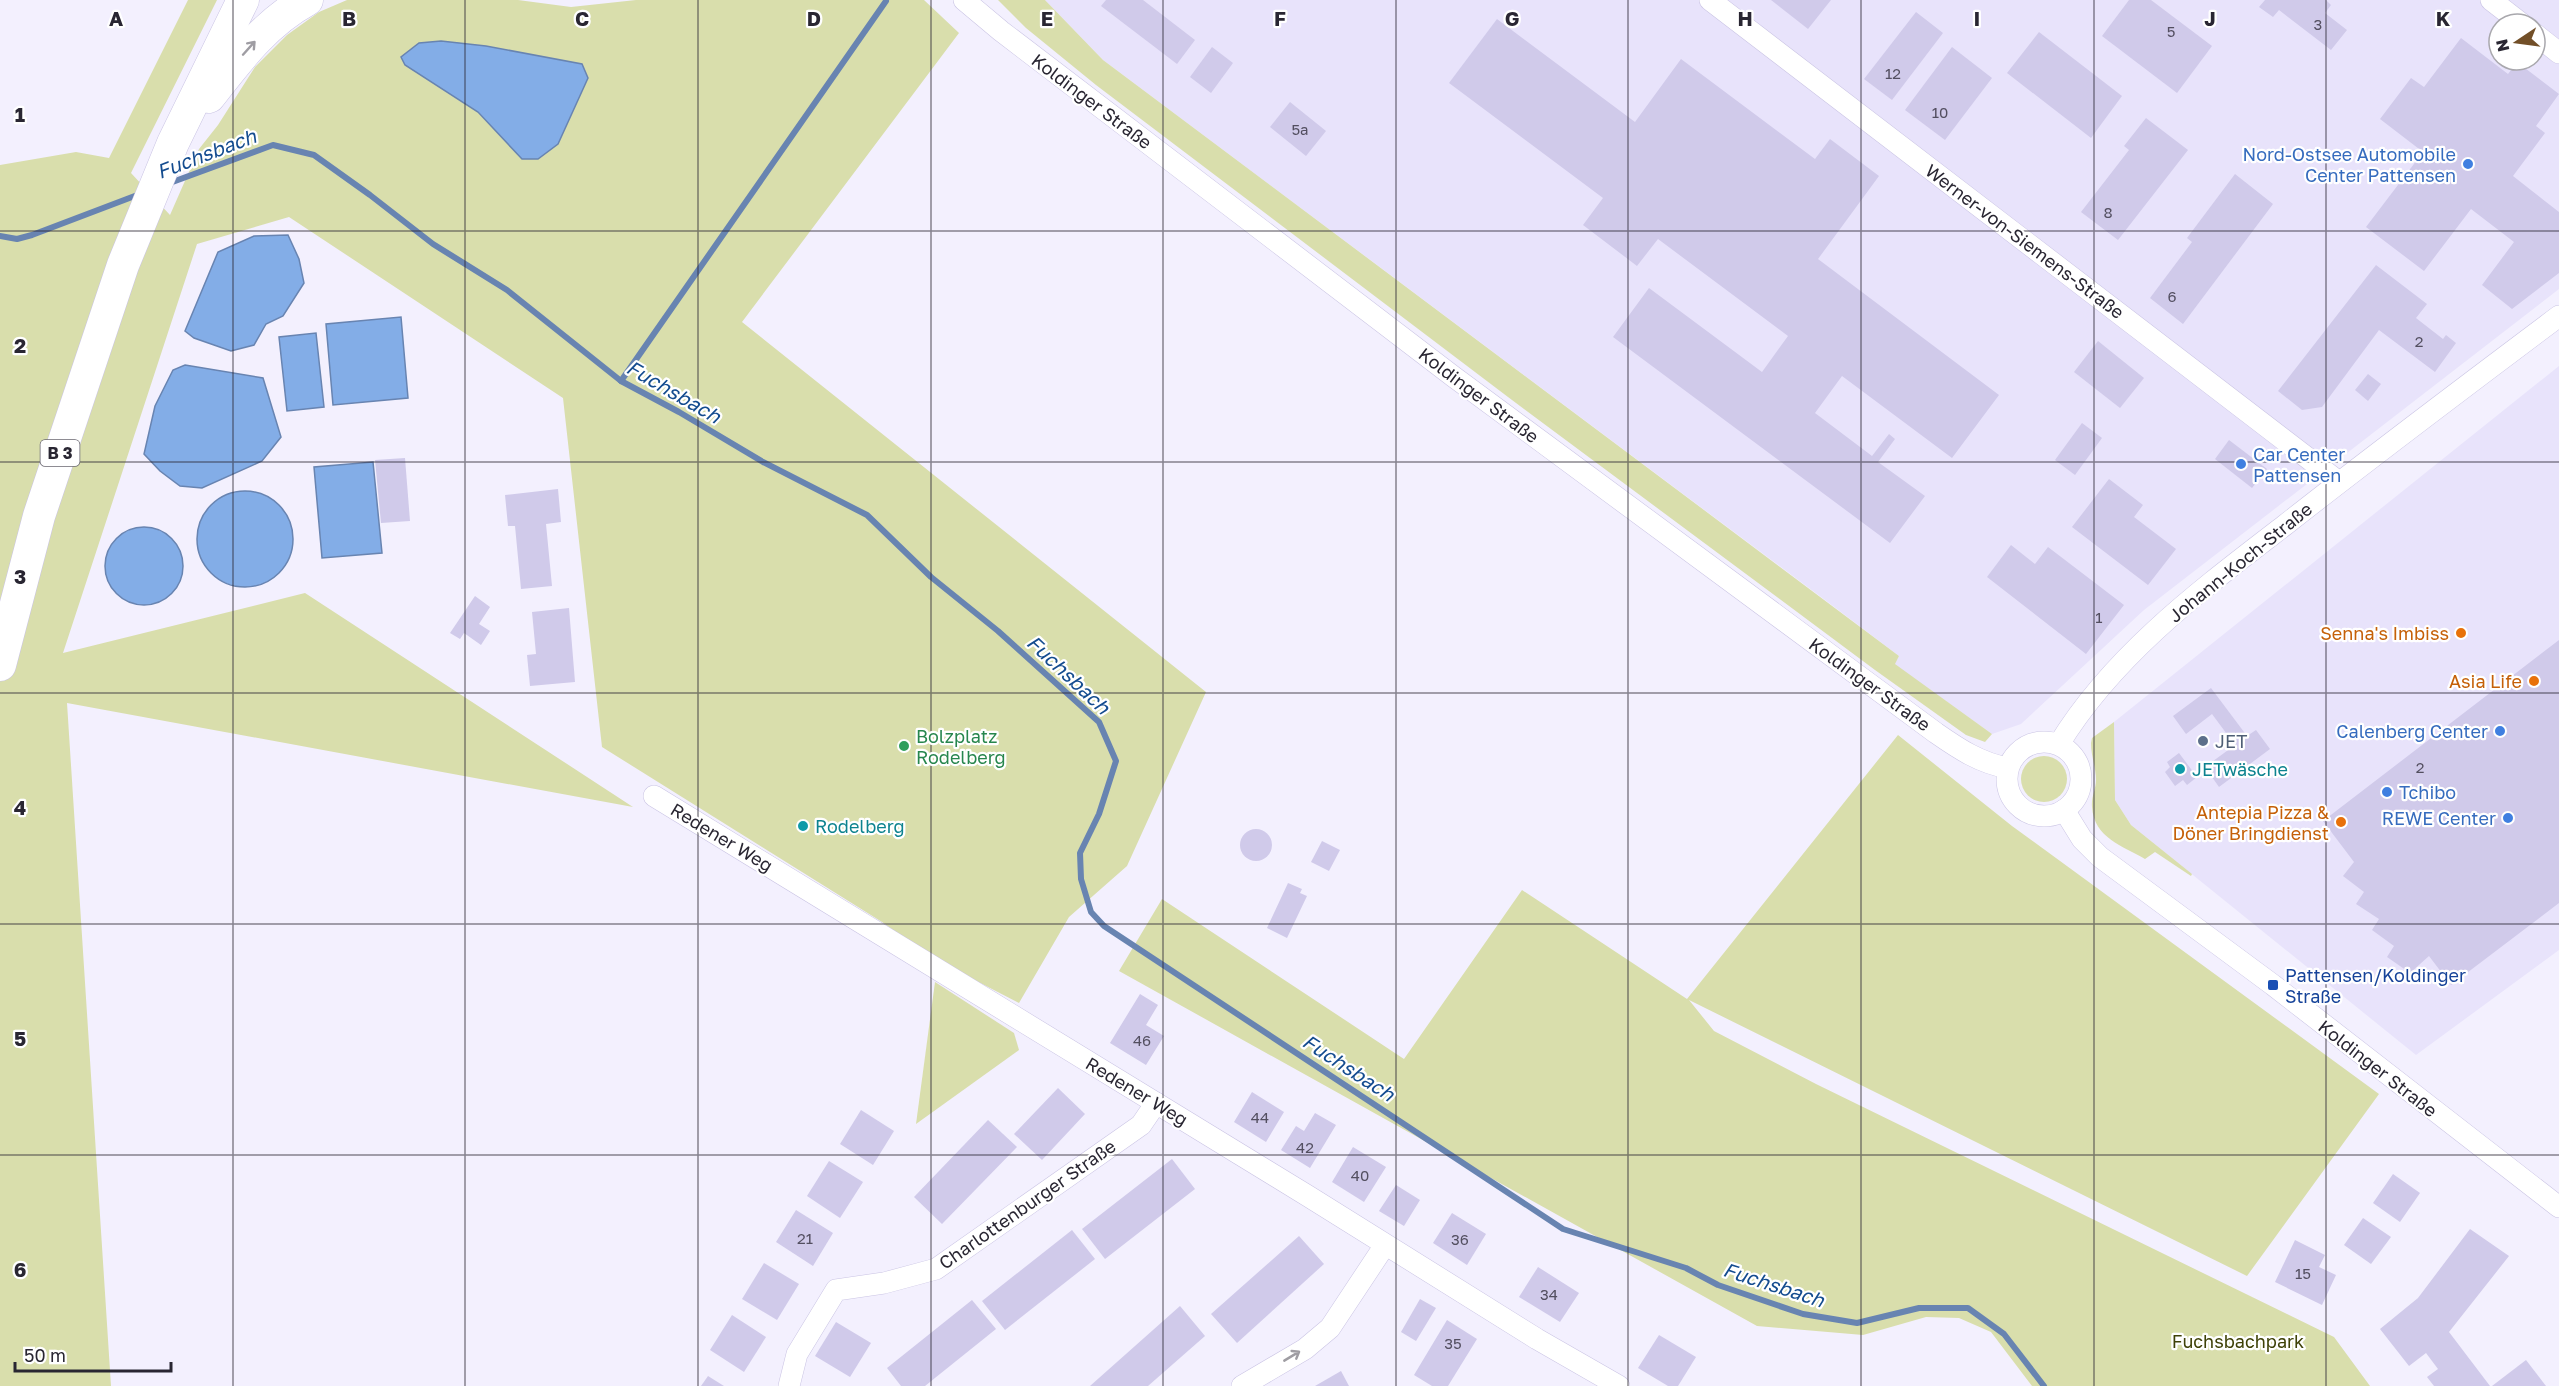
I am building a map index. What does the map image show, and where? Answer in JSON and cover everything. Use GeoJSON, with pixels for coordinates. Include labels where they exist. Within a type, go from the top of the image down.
{"type":"FeatureCollection","features":[{"type":"Feature","properties":{"kind":"highway","name":"B 3"},"geometry":{"type":"LineString","coordinates":[[2,655],[39,516],[123,265],[169,152],[243,0]]}},
{"type":"Feature","properties":{"kind":"highway"},"geometry":{"type":"LineString","coordinates":[[169,152],[258,37],[277,20],[307,0]]}},
{"type":"Feature","properties":{"kind":"street","name":"Koldinger Straße"},"geometry":{"type":"LineString","coordinates":[[964,0],[1001,31],[1454,377],[1936,733],[1962,751],[1987,764],[2008,768]]}},
{"type":"Feature","properties":{"kind":"street","name":"Werner-von-Siemens-Straße"},"geometry":{"type":"LineString","coordinates":[[1710,0],[2339,482]]}},
{"type":"Feature","properties":{"kind":"street"},"geometry":{"type":"LineString","coordinates":[[2491,0],[2506,12]]}},
{"type":"Feature","properties":{"kind":"street","name":"Johann-Koch-Straße"},"geometry":{"type":"LineString","coordinates":[[2059,744],[2075,717],[2106,679],[2190,598],[2559,316]]}},
{"type":"Feature","properties":{"kind":"street"},"geometry":{"type":"LineString","coordinates":[[2043,741],[2059,744],[2077,760],[2081,776],[2076,799],[2064,810],[2042,816],[2021,809],[2008,790],[2008,768],[2016,754],[2028,745],[2043,741]]}},
{"type":"Feature","properties":{"kind":"street","name":"Redener Weg"},"geometry":{"type":"LineString","coordinates":[[654,796],[1619,1386]]}},
{"type":"Feature","properties":{"kind":"street","name":"Koldinger Straße"},"geometry":{"type":"LineString","coordinates":[[2064,810],[2082,840],[2100,857],[2273,985],[2559,1207]]}},
{"type":"Feature","properties":{"kind":"street","name":"Charlottenburger Straße"},"geometry":{"type":"LineString","coordinates":[[789,1386],[797,1354],[836,1290],[884,1283],[936,1269],[1141,1125],[1156,1103]]}},
{"type":"Feature","properties":{"kind":"street"},"geometry":{"type":"LineString","coordinates":[[1242,1386],[1305,1349],[1330,1329],[1385,1245]]}},
{"type":"Feature","properties":{"kind":"shaded area"},"geometry":{"type":"Polygon","coordinates":[[[1045,0],[2559,0],[2559,289],[2144,610],[2021,724],[1992,734],[1894,664],[1899,656],[1103,60],[1045,0]]]}},
{"type":"Feature","properties":{"kind":"shaded area"},"geometry":{"type":"Polygon","coordinates":[[[2559,366],[2559,950],[2416,1055],[2131,825],[2115,800],[2114,722],[2559,366]]]}},
{"type":"Feature","properties":{"kind":"green space"},"geometry":{"type":"Polygon","coordinates":[[[188,0],[217,0],[131,173],[170,215],[199,149],[218,125],[255,67],[287,35],[319,12],[347,0],[518,0],[571,7],[636,0],[924,0],[959,33],[742,322],[1206,692],[1127,866],[1069,917],[1019,1003],[934,959],[882,922],[602,747],[563,398],[289,217],[197,244],[63,653],[305,593],[633,807],[67,703],[111,1386],[0,1386],[0,165],[76,152],[109,158],[188,0]]]}},
{"type":"Feature","properties":{"kind":"green space"},"geometry":{"type":"Polygon","coordinates":[[[998,0],[1045,0],[1103,60],[1899,656],[1895,664],[1992,734],[1985,742],[1966,735],[1875,670],[1508,397],[1096,85],[1026,28],[998,0]]]}},
{"type":"Feature","properties":{"kind":"green space"},"geometry":{"type":"Polygon","coordinates":[[[2114,722],[2115,800],[2131,825],[2192,874],[2191,876],[2155,852],[2145,859],[2119,845],[2104,834],[2094,818],[2092,800],[2096,780],[2092,738],[2114,722]]]}},
{"type":"Feature","properties":{"kind":"green space","name":"Fuchsbachpark"},"geometry":{"type":"Polygon","coordinates":[[[1898,735],[2012,826],[2379,1094],[2247,1276],[1689,1000],[1714,1031],[1816,1084],[2334,1337],[2370,1386],[2032,1386],[1991,1332],[1959,1318],[1926,1317],[1863,1335],[1757,1326],[1119,971],[1162,899],[1404,1059],[1522,890],[1687,999],[1898,735]]]}},
{"type":"Feature","properties":{"kind":"green space"},"geometry":{"type":"Polygon","coordinates":[[[2044,756],[2060,763],[2067,779],[2060,795],[2044,802],[2028,795],[2021,779],[2028,763],[2044,756]]]}},
{"type":"Feature","properties":{"kind":"green space"},"geometry":{"type":"Polygon","coordinates":[[[935,982],[1014,1033],[1019,1050],[916,1124],[935,982]]]}},
{"type":"Feature","properties":{"kind":"water"},"geometry":{"type":"Polygon","coordinates":[[[441,41],[486,46],[582,64],[588,78],[558,144],[538,159],[522,159],[478,112],[405,65],[401,57],[419,43],[441,41]]]}},
{"type":"Feature","properties":{"kind":"water"},"geometry":{"type":"Polygon","coordinates":[[[288,235],[299,259],[304,283],[283,316],[266,324],[254,345],[231,351],[194,338],[185,331],[218,252],[254,236],[288,235]]]}},
{"type":"Feature","properties":{"kind":"water"},"geometry":{"type":"Polygon","coordinates":[[[401,317],[408,398],[333,405],[326,324],[401,317]]]}},
{"type":"Feature","properties":{"kind":"water"},"geometry":{"type":"Polygon","coordinates":[[[316,333],[324,407],[287,411],[279,337],[316,333]]]}},
{"type":"Feature","properties":{"kind":"water"},"geometry":{"type":"Polygon","coordinates":[[[185,365],[263,378],[281,437],[262,461],[202,488],[180,486],[160,471],[144,454],[155,406],[173,370],[185,365]]]}},
{"type":"Feature","properties":{"kind":"water"},"geometry":{"type":"Polygon","coordinates":[[[373,462],[382,553],[322,558],[314,467],[373,462]]]}},
{"type":"Feature","properties":{"kind":"water"},"geometry":{"type":"Polygon","coordinates":[[[245,491],[263,494],[279,505],[290,521],[293,539],[290,557],[279,573],[263,584],[245,587],[227,584],[211,573],[200,557],[197,539],[200,521],[211,505],[227,494],[245,491]]]}},
{"type":"Feature","properties":{"kind":"water"},"geometry":{"type":"Polygon","coordinates":[[[144,527],[159,530],[171,539],[180,551],[183,566],[180,581],[171,593],[159,602],[144,605],[129,602],[117,593],[108,581],[105,566],[108,551],[117,539],[129,530],[144,527]]]}},
{"type":"Feature","properties":{"kind":"building"},"geometry":{"type":"Polygon","coordinates":[[[1106,0],[1143,0],[1195,40],[1177,64],[1101,6],[1106,0]]]}},
{"type":"Feature","properties":{"kind":"building"},"geometry":{"type":"Polygon","coordinates":[[[1771,0],[1831,0],[1808,29],[1771,0]]]}},
{"type":"Feature","properties":{"kind":"building"},"geometry":{"type":"Polygon","coordinates":[[[2129,0],[2151,0],[2212,46],[2177,93],[2102,36],[2129,0]]]}},
{"type":"Feature","properties":{"kind":"building"},"geometry":{"type":"Polygon","coordinates":[[[2265,0],[2326,0],[2331,5],[2325,13],[2347,30],[2331,50],[2279,10],[2273,17],[2259,7],[2265,0]]]}},
{"type":"Feature","properties":{"kind":"building"},"geometry":{"type":"Polygon","coordinates":[[[1916,12],[1943,33],[1892,100],[1864,79],[1916,12]]]}},
{"type":"Feature","properties":{"kind":"building"},"geometry":{"type":"Polygon","coordinates":[[[1497,19],[1635,122],[1681,59],[1815,159],[1830,139],[1879,176],[1818,259],[1999,395],[1952,458],[1842,376],[1815,413],[1872,456],[1889,434],[1895,439],[1878,462],[1925,496],[1890,543],[1613,337],[1649,288],[1762,372],[1788,336],[1658,239],[1637,266],[1583,225],[1603,198],[1449,83],[1497,19]]]}},
{"type":"Feature","properties":{"kind":"building"},"geometry":{"type":"Polygon","coordinates":[[[2039,32],[2122,96],[2091,138],[2007,73],[2039,32]]]}},
{"type":"Feature","properties":{"kind":"building","name":"Nord-Ostsee Automobile Center Pattensen"},"geometry":{"type":"Polygon","coordinates":[[[2461,38],[2487,58],[2487,72],[2508,74],[2510,72],[2530,72],[2559,94],[2536,126],[2545,133],[2513,176],[2559,212],[2559,273],[2512,309],[2482,285],[2514,242],[2471,209],[2424,271],[2366,227],[2423,152],[2380,119],[2411,78],[2424,87],[2461,38]]]}},
{"type":"Feature","properties":{"kind":"building"},"geometry":{"type":"Polygon","coordinates":[[[1212,47],[1233,63],[1211,93],[1190,77],[1212,47]]]}},
{"type":"Feature","properties":{"kind":"building"},"geometry":{"type":"Polygon","coordinates":[[[1952,47],[1992,78],[1945,140],[1905,110],[1952,47]]]}},
{"type":"Feature","properties":{"kind":"building"},"geometry":{"type":"Polygon","coordinates":[[[1290,102],[1326,131],[1306,156],[1270,127],[1290,102]]]}},
{"type":"Feature","properties":{"kind":"building"},"geometry":{"type":"Polygon","coordinates":[[[2146,118],[2188,150],[2118,240],[2081,212],[2129,150],[2124,146],[2146,118]]]}},
{"type":"Feature","properties":{"kind":"building"},"geometry":{"type":"Polygon","coordinates":[[[2235,174],[2273,204],[2183,324],[2150,298],[2192,242],[2187,238],[2235,174]]]}},
{"type":"Feature","properties":{"kind":"building"},"geometry":{"type":"Polygon","coordinates":[[[2376,265],[2427,304],[2416,318],[2443,339],[2446,335],[2456,343],[2435,372],[2379,330],[2322,407],[2302,410],[2278,391],[2376,265]]]}},
{"type":"Feature","properties":{"kind":"building"},"geometry":{"type":"Polygon","coordinates":[[[2098,341],[2144,378],[2120,408],[2074,372],[2098,341]]]}},
{"type":"Feature","properties":{"kind":"building"},"geometry":{"type":"Polygon","coordinates":[[[2368,374],[2381,384],[2368,401],[2355,390],[2368,374]]]}},
{"type":"Feature","properties":{"kind":"building"},"geometry":{"type":"Polygon","coordinates":[[[2082,423],[2102,438],[2075,475],[2055,460],[2082,423]]]}},
{"type":"Feature","properties":{"kind":"building","name":"Car Center Pattensen"},"geometry":{"type":"Polygon","coordinates":[[[2229,440],[2267,469],[2252,488],[2215,459],[2229,440]]]}},
{"type":"Feature","properties":{"kind":"building"},"geometry":{"type":"Polygon","coordinates":[[[405,458],[410,521],[381,523],[375,460],[405,458]]]}},
{"type":"Feature","properties":{"kind":"building"},"geometry":{"type":"Polygon","coordinates":[[[2109,479],[2143,505],[2134,517],[2176,549],[2148,585],[2072,527],[2109,479]]]}},
{"type":"Feature","properties":{"kind":"building"},"geometry":{"type":"Polygon","coordinates":[[[558,489],[561,522],[546,524],[552,586],[521,589],[515,526],[508,526],[505,495],[558,489]]]}},
{"type":"Feature","properties":{"kind":"building"},"geometry":{"type":"Polygon","coordinates":[[[2011,545],[2035,564],[2048,547],[2124,605],[2086,654],[1987,577],[2011,545]]]}},
{"type":"Feature","properties":{"kind":"building"},"geometry":{"type":"Polygon","coordinates":[[[475,596],[490,607],[479,624],[490,631],[481,645],[464,633],[460,639],[450,633],[475,596]]]}},
{"type":"Feature","properties":{"kind":"building"},"geometry":{"type":"Polygon","coordinates":[[[569,608],[575,682],[530,686],[527,655],[536,654],[532,612],[569,608]]]}},
{"type":"Feature","properties":{"kind":"building","name":"Calenberg Center"},"geometry":{"type":"Polygon","coordinates":[[[2559,640],[2559,903],[2451,985],[2429,956],[2410,973],[2387,957],[2394,946],[2372,930],[2379,919],[2356,904],[2364,892],[2343,876],[2354,862],[2323,821],[2559,640]]]}},
{"type":"Feature","properties":{"kind":"building"},"geometry":{"type":"Polygon","coordinates":[[[2211,688],[2247,736],[2256,730],[2270,749],[2219,787],[2205,767],[2235,745],[2212,714],[2186,734],[2173,716],[2211,688]]]}},
{"type":"Feature","properties":{"kind":"building","name":"JETwäsche"},"geometry":{"type":"Polygon","coordinates":[[[2179,753],[2197,777],[2187,785],[2183,780],[2175,786],[2165,772],[2170,767],[2167,762],[2179,753]]]}},
{"type":"Feature","properties":{"kind":"building"},"geometry":{"type":"Polygon","coordinates":[[[1256,829],[1267,834],[1272,845],[1267,856],[1256,861],[1245,856],[1240,845],[1245,834],[1256,829]]]}},
{"type":"Feature","properties":{"kind":"building"},"geometry":{"type":"Polygon","coordinates":[[[1322,841],[1340,850],[1329,871],[1311,862],[1322,841]]]}},
{"type":"Feature","properties":{"kind":"building"},"geometry":{"type":"Polygon","coordinates":[[[1288,883],[1302,889],[1300,893],[1307,896],[1287,938],[1267,928],[1288,883]]]}},
{"type":"Feature","properties":{"kind":"building"},"geometry":{"type":"Polygon","coordinates":[[[1140,994],[1158,1005],[1146,1025],[1164,1036],[1146,1065],[1110,1043],[1140,994]]]}},
{"type":"Feature","properties":{"kind":"building"},"geometry":{"type":"Polygon","coordinates":[[[1058,1088],[1085,1114],[1042,1160],[1014,1134],[1058,1088]]]}},
{"type":"Feature","properties":{"kind":"building"},"geometry":{"type":"Polygon","coordinates":[[[1252,1092],[1284,1112],[1266,1142],[1234,1122],[1252,1092]]]}},
{"type":"Feature","properties":{"kind":"building"},"geometry":{"type":"Polygon","coordinates":[[[861,1110],[894,1131],[873,1165],[840,1144],[861,1110]]]}},
{"type":"Feature","properties":{"kind":"building"},"geometry":{"type":"Polygon","coordinates":[[[1315,1113],[1336,1125],[1310,1168],[1281,1150],[1296,1126],[1304,1131],[1315,1113]]]}},
{"type":"Feature","properties":{"kind":"building"},"geometry":{"type":"Polygon","coordinates":[[[988,1120],[1017,1147],[942,1224],[914,1197],[988,1120]]]}},
{"type":"Feature","properties":{"kind":"building"},"geometry":{"type":"Polygon","coordinates":[[[1353,1147],[1386,1167],[1364,1202],[1332,1182],[1353,1147]]]}},
{"type":"Feature","properties":{"kind":"building"},"geometry":{"type":"Polygon","coordinates":[[[1172,1159],[1195,1189],[1105,1259],[1082,1229],[1172,1159]]]}},
{"type":"Feature","properties":{"kind":"building"},"geometry":{"type":"Polygon","coordinates":[[[829,1161],[863,1182],[840,1218],[807,1196],[829,1161]]]}},
{"type":"Feature","properties":{"kind":"building"},"geometry":{"type":"Polygon","coordinates":[[[2393,1174],[2420,1193],[2400,1222],[2373,1203],[2393,1174]]]}},
{"type":"Feature","properties":{"kind":"building"},"geometry":{"type":"Polygon","coordinates":[[[1396,1185],[1420,1200],[1404,1226],[1379,1211],[1396,1185]]]}},
{"type":"Feature","properties":{"kind":"building"},"geometry":{"type":"Polygon","coordinates":[[[796,1210],[833,1233],[813,1266],[776,1242],[796,1210]]]}},
{"type":"Feature","properties":{"kind":"building"},"geometry":{"type":"Polygon","coordinates":[[[1452,1213],[1486,1234],[1467,1265],[1433,1243],[1452,1213]]]}},
{"type":"Feature","properties":{"kind":"building"},"geometry":{"type":"Polygon","coordinates":[[[2363,1218],[2391,1237],[2371,1264],[2344,1245],[2363,1218]]]}},
{"type":"Feature","properties":{"kind":"building"},"geometry":{"type":"Polygon","coordinates":[[[2470,1229],[2509,1256],[2449,1332],[2490,1386],[2434,1386],[2427,1377],[2438,1369],[2426,1353],[2409,1366],[2380,1329],[2418,1298],[2470,1229]]]}},
{"type":"Feature","properties":{"kind":"building"},"geometry":{"type":"Polygon","coordinates":[[[1072,1230],[1095,1259],[1005,1330],[982,1301],[1072,1230]]]}},
{"type":"Feature","properties":{"kind":"building"},"geometry":{"type":"Polygon","coordinates":[[[1299,1236],[1324,1264],[1237,1343],[1211,1314],[1299,1236]]]}},
{"type":"Feature","properties":{"kind":"building"},"geometry":{"type":"Polygon","coordinates":[[[2295,1240],[2325,1255],[2319,1267],[2336,1275],[2322,1305],[2275,1282],[2295,1240]]]}},
{"type":"Feature","properties":{"kind":"building"},"geometry":{"type":"Polygon","coordinates":[[[764,1263],[799,1284],[777,1320],[742,1299],[764,1263]]]}},
{"type":"Feature","properties":{"kind":"building"},"geometry":{"type":"Polygon","coordinates":[[[1538,1267],[1579,1293],[1560,1322],[1519,1297],[1538,1267]]]}},
{"type":"Feature","properties":{"kind":"building"},"geometry":{"type":"Polygon","coordinates":[[[1420,1299],[1436,1308],[1416,1341],[1401,1332],[1420,1299]]]}},
{"type":"Feature","properties":{"kind":"building"},"geometry":{"type":"Polygon","coordinates":[[[972,1300],[996,1329],[925,1386],[901,1386],[887,1368],[972,1300]]]}},
{"type":"Feature","properties":{"kind":"building"},"geometry":{"type":"Polygon","coordinates":[[[1180,1306],[1205,1336],[1148,1386],[1090,1386],[1180,1306]]]}},
{"type":"Feature","properties":{"kind":"building"},"geometry":{"type":"Polygon","coordinates":[[[732,1315],[766,1337],[744,1372],[710,1350],[732,1315]]]}},
{"type":"Feature","properties":{"kind":"building"},"geometry":{"type":"Polygon","coordinates":[[[1447,1320],[1477,1339],[1448,1386],[1432,1386],[1414,1375],[1447,1320]]]}},
{"type":"Feature","properties":{"kind":"building"},"geometry":{"type":"Polygon","coordinates":[[[836,1322],[871,1343],[850,1377],[815,1356],[836,1322]]]}},
{"type":"Feature","properties":{"kind":"building"},"geometry":{"type":"Polygon","coordinates":[[[1659,1335],[1696,1357],[1678,1386],[1668,1386],[1638,1368],[1659,1335]]]}},
{"type":"Feature","properties":{"kind":"building"},"geometry":{"type":"Polygon","coordinates":[[[2526,1360],[2546,1386],[2492,1386],[2526,1360]]]}},
{"type":"Feature","properties":{"kind":"building"},"geometry":{"type":"Polygon","coordinates":[[[1341,1371],[1349,1386],[1315,1386],[1341,1371]]]}},
{"type":"Feature","properties":{"kind":"building"},"geometry":{"type":"Polygon","coordinates":[[[708,1376],[724,1386],[701,1386],[708,1376]]]}},
{"type":"Feature","properties":{"kind":"waterway"},"geometry":{"type":"LineString","coordinates":[[621,381],[886,1]]}},
{"type":"Feature","properties":{"kind":"waterway","name":"Fuchsbach"},"geometry":{"type":"LineString","coordinates":[[167,184],[273,145],[314,155],[433,244],[507,290],[621,381],[679,412],[763,462],[867,515],[931,577],[998,631],[1099,722],[1116,761],[1099,814],[1080,853],[1081,879],[1091,912],[1104,926],[1563,1229],[1686,1268],[1718,1285],[1803,1314],[1857,1323],[1919,1308],[1968,1308],[2004,1334],[2044,1386]]}},
{"type":"Feature","properties":{"kind":"waterway","name":"Fuchsbach"},"geometry":{"type":"LineString","coordinates":[[0,236],[17,239],[32,235],[140,194]]}},
{"type":"Feature","properties":{"kind":"place","name":"Nord-Ostsee Automobile Center Pattensen"},"geometry":{"type":"Point","coordinates":[2468,164]}},
{"type":"Feature","properties":{"kind":"place","name":"Car Center Pattensen"},"geometry":{"type":"Point","coordinates":[2241,464]}},
{"type":"Feature","properties":{"kind":"place","name":"Senna's Imbiss"},"geometry":{"type":"Point","coordinates":[2461,633]}},
{"type":"Feature","properties":{"kind":"place","name":"Asia Life"},"geometry":{"type":"Point","coordinates":[2534,681]}},
{"type":"Feature","properties":{"kind":"place","name":"Calenberg Center"},"geometry":{"type":"Point","coordinates":[2500,731]}},
{"type":"Feature","properties":{"kind":"place","name":"JET"},"geometry":{"type":"Point","coordinates":[2203,741]}},
{"type":"Feature","properties":{"kind":"place","name":"Bolzplatz Rodelberg"},"geometry":{"type":"Point","coordinates":[904,746]}},
{"type":"Feature","properties":{"kind":"place","name":"JETwäsche"},"geometry":{"type":"Point","coordinates":[2180,769]}},
{"type":"Feature","properties":{"kind":"place","name":"Tchibo"},"geometry":{"type":"Point","coordinates":[2387,792]}},
{"type":"Feature","properties":{"kind":"place","name":"REWE Center"},"geometry":{"type":"Point","coordinates":[2508,818]}},
{"type":"Feature","properties":{"kind":"place","name":"Antepia Pizza & Döner Bringdienst"},"geometry":{"type":"Point","coordinates":[2341,822]}},
{"type":"Feature","properties":{"kind":"place","name":"Rodelberg"},"geometry":{"type":"Point","coordinates":[803,826]}},
{"type":"Feature","properties":{"kind":"place","name":"Pattensen/Koldinger Straße"},"geometry":{"type":"Point","coordinates":[2273,985]}}]}
